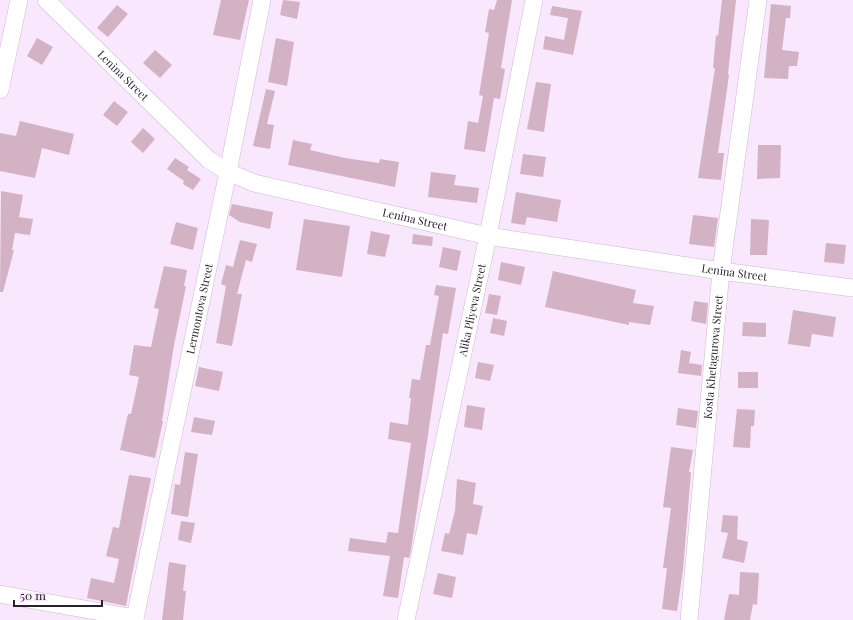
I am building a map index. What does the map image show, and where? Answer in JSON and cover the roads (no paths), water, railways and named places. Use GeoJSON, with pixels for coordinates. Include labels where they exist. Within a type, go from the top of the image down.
{"type":"FeatureCollection","features":[{"type":"Feature","properties":{"kind":"street"},"geometry":{"type":"LineString","coordinates":[[0,90],[19,0]]}},
{"type":"Feature","properties":{"kind":"street","name":"Lenina Street"},"geometry":{"type":"LineString","coordinates":[[46,0],[209,160],[228,172],[254,184],[488,236],[721,271],[853,288]]}},
{"type":"Feature","properties":{"kind":"street","name":"Lermontova Street"},"geometry":{"type":"LineString","coordinates":[[135,619],[228,172],[262,0]]}},
{"type":"Feature","properties":{"kind":"street","name":"Alika Pliyeva Street"},"geometry":{"type":"LineString","coordinates":[[406,620],[488,236],[534,0]]}},
{"type":"Feature","properties":{"kind":"street","name":"Kosta Khetagurova Street"},"geometry":{"type":"LineString","coordinates":[[689,620],[721,271],[758,0]]}},
{"type":"Feature","properties":{"kind":"street"},"geometry":{"type":"LineString","coordinates":[[0,594],[135,619]]}}]}
